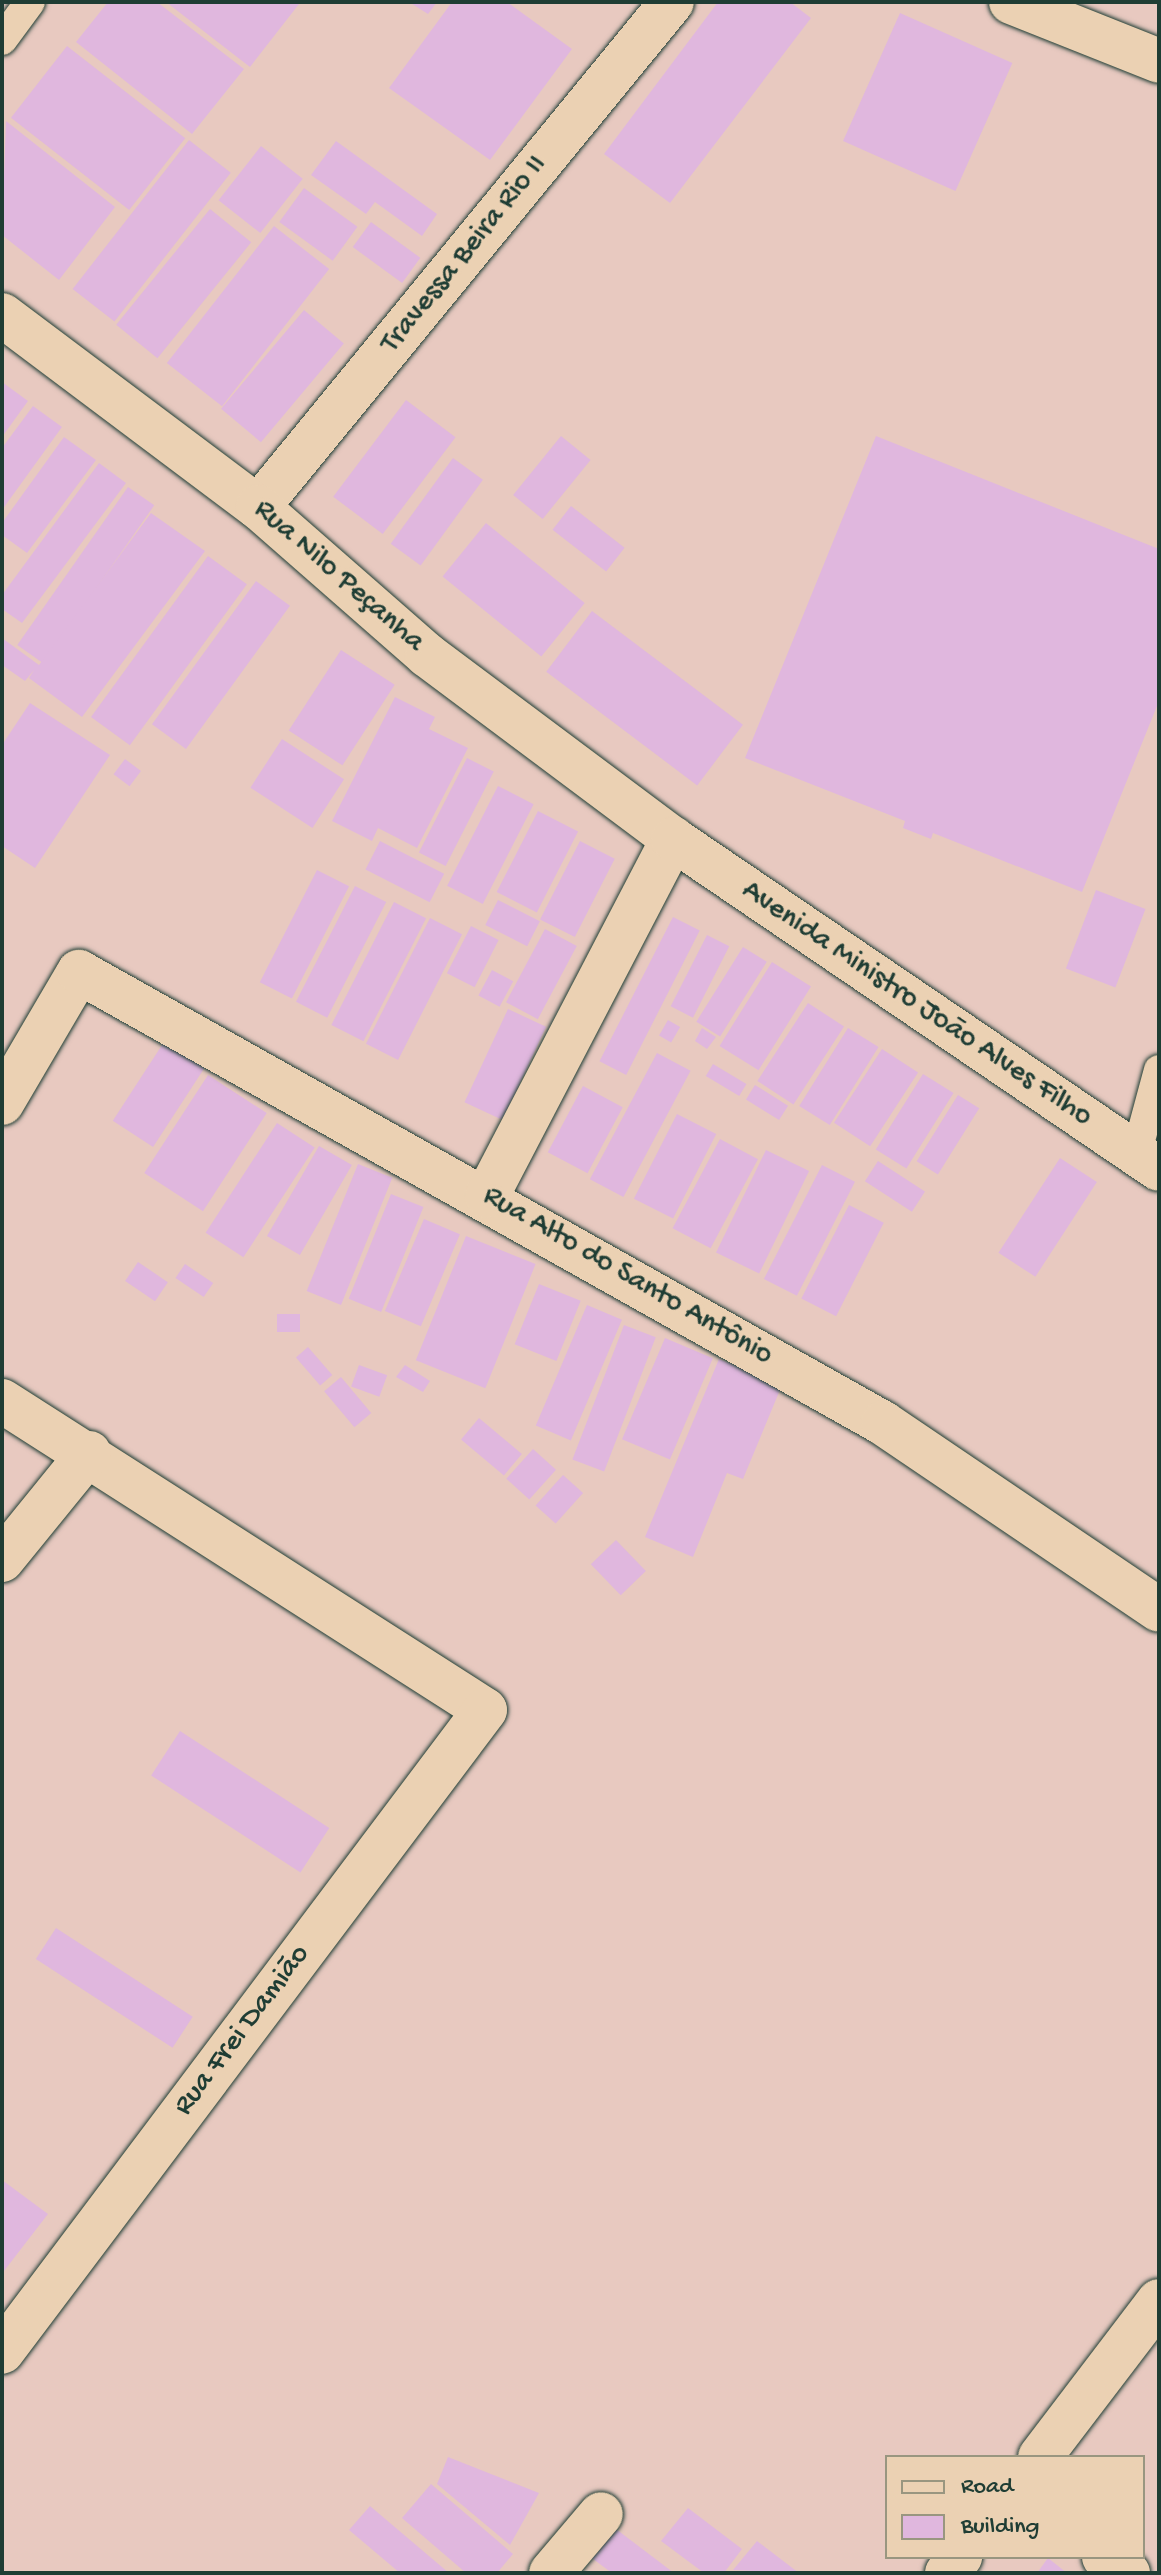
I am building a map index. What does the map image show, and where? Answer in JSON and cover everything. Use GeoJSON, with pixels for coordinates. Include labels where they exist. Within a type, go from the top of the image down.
{"type":"FeatureCollection","features":[{"type":"Feature","properties":{"kind":"street","name":"Travessa Beira Rio II"},"geometry":{"type":"LineString","coordinates":[[258,507],[672,2]]}},
{"type":"Feature","properties":{"kind":"street"},"geometry":{"type":"LineString","coordinates":[[1011,2],[1159,61]]}},
{"type":"Feature","properties":{"kind":"street","name":"Rua Nilo Peçanha"},"geometry":{"type":"LineString","coordinates":[[2,315],[258,507],[427,655],[673,839]]}},
{"type":"Feature","properties":{"kind":"street"},"geometry":{"type":"LineString","coordinates":[[487,1196],[673,839]]}},
{"type":"Feature","properties":{"kind":"street","name":"Avenida Ministro João Alves Filho"},"geometry":{"type":"LineString","coordinates":[[673,839],[1148,1162]]}},
{"type":"Feature","properties":{"kind":"street","name":"Rua Alto do Santo Antônio"},"geometry":{"type":"LineString","coordinates":[[2,1103],[79,972],[487,1196],[883,1423],[1159,1610]]}},
{"type":"Feature","properties":{"kind":"street"},"geometry":{"type":"LineString","coordinates":[[2,1401],[89,1453],[2,1560]]}},
{"type":"Feature","properties":{"kind":"street","name":"Rua Frei Damião"},"geometry":{"type":"LineString","coordinates":[[2,2352],[485,1710],[89,1453]]}},
{"type":"Feature","properties":{"kind":"street"},"geometry":{"type":"LineString","coordinates":[[1042,2455],[1159,2301]]}},
{"type":"Feature","properties":{"kind":"street"},"geometry":{"type":"LineString","coordinates":[[551,2573],[601,2514]]}},
{"type":"Feature","properties":{"kind":"street"},"geometry":{"type":"LineString","coordinates":[[1107,2559],[1128,2573]]}},
{"type":"Feature","properties":{"kind":"lane"},"geometry":{"type":"LineString","coordinates":[[2,40],[30,2]]}},
{"type":"Feature","properties":{"kind":"lane"},"geometry":{"type":"LineString","coordinates":[[1148,1162],[1159,1070]]}},
{"type":"Feature","properties":{"kind":"building"},"geometry":{"type":"Polygon","coordinates":[[[108,2],[157,2],[244,69],[192,134],[76,42],[108,2]]]}},
{"type":"Feature","properties":{"kind":"building"},"geometry":{"type":"Polygon","coordinates":[[[166,2],[296,2],[299,4],[250,67],[166,2]]]}},
{"type":"Feature","properties":{"kind":"building"},"geometry":{"type":"Polygon","coordinates":[[[409,2],[437,2],[428,14],[409,2]]]}},
{"type":"Feature","properties":{"kind":"building"},"geometry":{"type":"Polygon","coordinates":[[[452,2],[507,2],[572,49],[490,160],[389,88],[452,2]]]}},
{"type":"Feature","properties":{"kind":"building"},"geometry":{"type":"Polygon","coordinates":[[[718,2],[790,2],[811,18],[670,203],[604,154],[718,2]]]}},
{"type":"Feature","properties":{"kind":"building"},"geometry":{"type":"Polygon","coordinates":[[[900,13],[1012,63],[955,191],[843,141],[900,13]]]}},
{"type":"Feature","properties":{"kind":"building"},"geometry":{"type":"Polygon","coordinates":[[[67,46],[185,138],[129,210],[11,118],[67,46]]]}},
{"type":"Feature","properties":{"kind":"building"},"geometry":{"type":"Polygon","coordinates":[[[6,121],[115,207],[59,280],[2,235],[6,121]]]}},
{"type":"Feature","properties":{"kind":"building"},"geometry":{"type":"Polygon","coordinates":[[[189,140],[231,173],[114,322],[73,289],[189,140]]]}},
{"type":"Feature","properties":{"kind":"building"},"geometry":{"type":"Polygon","coordinates":[[[336,141],[437,214],[422,236],[375,202],[366,214],[311,175],[336,141]]]}},
{"type":"Feature","properties":{"kind":"building"},"geometry":{"type":"Polygon","coordinates":[[[261,146],[303,179],[260,233],[219,200],[261,146]]]}},
{"type":"Feature","properties":{"kind":"building"},"geometry":{"type":"Polygon","coordinates":[[[304,188],[357,227],[333,261],[279,222],[304,188]]]}},
{"type":"Feature","properties":{"kind":"building"},"geometry":{"type":"Polygon","coordinates":[[[210,209],[251,242],[157,358],[116,325],[210,209]]]}},
{"type":"Feature","properties":{"kind":"building"},"geometry":{"type":"Polygon","coordinates":[[[371,222],[420,258],[402,283],[353,247],[371,222]]]}},
{"type":"Feature","properties":{"kind":"building"},"geometry":{"type":"Polygon","coordinates":[[[274,226],[329,269],[222,406],[167,363],[274,226]]]}},
{"type":"Feature","properties":{"kind":"building"},"geometry":{"type":"Polygon","coordinates":[[[304,310],[344,343],[261,442],[221,409],[304,310]]]}},
{"type":"Feature","properties":{"kind":"building"},"geometry":{"type":"Polygon","coordinates":[[[2,382],[28,401],[2,437],[2,382]]]}},
{"type":"Feature","properties":{"kind":"building"},"geometry":{"type":"Polygon","coordinates":[[[406,400],[456,437],[383,534],[333,497],[406,400]]]}},
{"type":"Feature","properties":{"kind":"building"},"geometry":{"type":"Polygon","coordinates":[[[33,406],[62,427],[2,510],[2,448],[33,406]]]}},
{"type":"Feature","properties":{"kind":"building"},"geometry":{"type":"Polygon","coordinates":[[[561,436],[591,460],[543,519],[513,495],[561,436]]]}},
{"type":"Feature","properties":{"kind":"building"},"geometry":{"type":"Polygon","coordinates":[[[876,436],[1159,549],[1159,701],[1082,892],[933,833],[931,839],[903,828],[905,821],[745,758],[876,436]]]}},
{"type":"Feature","properties":{"kind":"building"},"geometry":{"type":"Polygon","coordinates":[[[64,437],[96,460],[27,553],[2,535],[2,523],[64,437]]]}},
{"type":"Feature","properties":{"kind":"building"},"geometry":{"type":"Polygon","coordinates":[[[453,458],[483,480],[421,566],[391,544],[453,458]]]}},
{"type":"Feature","properties":{"kind":"building"},"geometry":{"type":"Polygon","coordinates":[[[99,463],[126,483],[22,623],[2,609],[2,595],[99,463]]]}},
{"type":"Feature","properties":{"kind":"building"},"geometry":{"type":"Polygon","coordinates":[[[128,487],[154,505],[44,663],[17,645],[128,487]]]}},
{"type":"Feature","properties":{"kind":"building"},"geometry":{"type":"Polygon","coordinates":[[[571,506],[625,548],[606,572],[553,530],[571,506]]]}},
{"type":"Feature","properties":{"kind":"building"},"geometry":{"type":"Polygon","coordinates":[[[151,513],[205,551],[82,717],[29,678],[34,670],[25,681],[2,665],[2,638],[39,665],[151,513]]]}},
{"type":"Feature","properties":{"kind":"building"},"geometry":{"type":"Polygon","coordinates":[[[486,523],[585,603],[541,657],[443,577],[486,523]]]}},
{"type":"Feature","properties":{"kind":"building"},"geometry":{"type":"Polygon","coordinates":[[[208,556],[247,584],[130,745],[91,717],[208,556]]]}},
{"type":"Feature","properties":{"kind":"building"},"geometry":{"type":"Polygon","coordinates":[[[256,581],[290,606],[186,749],[152,724],[256,581]]]}},
{"type":"Feature","properties":{"kind":"building"},"geometry":{"type":"Polygon","coordinates":[[[592,611],[743,725],[697,785],[546,672],[592,611]]]}},
{"type":"Feature","properties":{"kind":"building"},"geometry":{"type":"Polygon","coordinates":[[[341,650],[395,685],[342,765],[289,731],[341,650]]]}},
{"type":"Feature","properties":{"kind":"building"},"geometry":{"type":"Polygon","coordinates":[[[395,697],[435,717],[429,729],[468,748],[417,848],[378,828],[372,841],[332,821],[395,697]]]}},
{"type":"Feature","properties":{"kind":"building"},"geometry":{"type":"Polygon","coordinates":[[[30,703],[110,755],[35,868],[2,846],[2,745],[30,703]]]}},
{"type":"Feature","properties":{"kind":"building"},"geometry":{"type":"Polygon","coordinates":[[[282,739],[344,779],[312,828],[250,788],[282,739]]]}},
{"type":"Feature","properties":{"kind":"building"},"geometry":{"type":"Polygon","coordinates":[[[467,758],[494,772],[446,866],[419,852],[467,758]]]}},
{"type":"Feature","properties":{"kind":"building"},"geometry":{"type":"Polygon","coordinates":[[[125,759],[141,771],[130,786],[114,774],[125,759]]]}},
{"type":"Feature","properties":{"kind":"building"},"geometry":{"type":"Polygon","coordinates":[[[498,786],[534,804],[483,904],[447,886],[498,786]]]}},
{"type":"Feature","properties":{"kind":"building"},"geometry":{"type":"Polygon","coordinates":[[[538,811],[578,831],[537,913],[497,892],[538,811]]]}},
{"type":"Feature","properties":{"kind":"building"},"geometry":{"type":"Polygon","coordinates":[[[380,841],[444,874],[430,902],[365,870],[380,841]]]}},
{"type":"Feature","properties":{"kind":"building"},"geometry":{"type":"Polygon","coordinates":[[[580,841],[615,859],[575,937],[540,919],[580,841]]]}},
{"type":"Feature","properties":{"kind":"building"},"geometry":{"type":"Polygon","coordinates":[[[317,870],[349,886],[292,999],[260,982],[317,870]]]}},
{"type":"Feature","properties":{"kind":"building"},"geometry":{"type":"Polygon","coordinates":[[[355,886],[386,902],[327,1018],[296,1002],[355,886]]]}},
{"type":"Feature","properties":{"kind":"building"},"geometry":{"type":"Polygon","coordinates":[[[1096,890],[1145,909],[1115,987],[1066,968],[1096,890]]]}},
{"type":"Feature","properties":{"kind":"building"},"geometry":{"type":"Polygon","coordinates":[[[498,900],[540,921],[527,946],[485,925],[498,900]]]}},
{"type":"Feature","properties":{"kind":"building"},"geometry":{"type":"Polygon","coordinates":[[[394,902],[426,918],[363,1041],[331,1025],[394,902]]]}},
{"type":"Feature","properties":{"kind":"building"},"geometry":{"type":"Polygon","coordinates":[[[673,917],[700,931],[626,1075],[599,1061],[673,917]]]}},
{"type":"Feature","properties":{"kind":"building"},"geometry":{"type":"Polygon","coordinates":[[[430,918],[462,934],[398,1060],[366,1044],[430,918]]]}},
{"type":"Feature","properties":{"kind":"building"},"geometry":{"type":"Polygon","coordinates":[[[471,926],[499,940],[475,987],[447,973],[471,926]]]}},
{"type":"Feature","properties":{"kind":"building"},"geometry":{"type":"Polygon","coordinates":[[[545,929],[577,946],[538,1019],[506,1002],[545,929]]]}},
{"type":"Feature","properties":{"kind":"building"},"geometry":{"type":"Polygon","coordinates":[[[707,935],[729,946],[693,1018],[671,1006],[707,935]]]}},
{"type":"Feature","properties":{"kind":"building"},"geometry":{"type":"Polygon","coordinates":[[[743,947],[767,962],[720,1036],[696,1022],[743,947]]]}},
{"type":"Feature","properties":{"kind":"building"},"geometry":{"type":"Polygon","coordinates":[[[772,962],[811,986],[759,1070],[720,1046],[772,962]]]}},
{"type":"Feature","properties":{"kind":"building"},"geometry":{"type":"Polygon","coordinates":[[[492,970],[513,981],[500,1007],[478,996],[492,970]]]}},
{"type":"Feature","properties":{"kind":"building"},"geometry":{"type":"Polygon","coordinates":[[[808,1003],[844,1026],[793,1104],[757,1081],[808,1003]]]}},
{"type":"Feature","properties":{"kind":"building"},"geometry":{"type":"Polygon","coordinates":[[[508,1009],[546,1027],[503,1120],[464,1102],[508,1009]]]}},
{"type":"Feature","properties":{"kind":"building"},"geometry":{"type":"Polygon","coordinates":[[[668,1020],[680,1027],[671,1043],[659,1036],[668,1020]]]}},
{"type":"Feature","properties":{"kind":"building"},"geometry":{"type":"Polygon","coordinates":[[[702,1028],[716,1037],[707,1049],[695,1041],[702,1028]]]}},
{"type":"Feature","properties":{"kind":"building"},"geometry":{"type":"Polygon","coordinates":[[[848,1028],[879,1047],[830,1125],[799,1106],[848,1028]]]}},
{"type":"Feature","properties":{"kind":"building"},"geometry":{"type":"Polygon","coordinates":[[[164,1042],[204,1068],[153,1147],[113,1121],[164,1042]]]}},
{"type":"Feature","properties":{"kind":"building"},"geometry":{"type":"Polygon","coordinates":[[[882,1049],[918,1072],[870,1146],[834,1123],[882,1049]]]}},
{"type":"Feature","properties":{"kind":"building"},"geometry":{"type":"Polygon","coordinates":[[[657,1053],[691,1071],[623,1197],[590,1179],[657,1053]]]}},
{"type":"Feature","properties":{"kind":"building"},"geometry":{"type":"Polygon","coordinates":[[[713,1064],[746,1084],[739,1096],[706,1076],[713,1064]]]}},
{"type":"Feature","properties":{"kind":"building"},"geometry":{"type":"Polygon","coordinates":[[[923,1074],[954,1093],[906,1169],[876,1149],[923,1074]]]}},
{"type":"Feature","properties":{"kind":"building"},"geometry":{"type":"Polygon","coordinates":[[[208,1075],[267,1113],[203,1211],[144,1173],[208,1075]]]}},
{"type":"Feature","properties":{"kind":"building"},"geometry":{"type":"Polygon","coordinates":[[[755,1085],[788,1106],[779,1120],[746,1099],[755,1085]]]}},
{"type":"Feature","properties":{"kind":"building"},"geometry":{"type":"Polygon","coordinates":[[[583,1086],[623,1107],[588,1173],[548,1152],[583,1086]]]}},
{"type":"Feature","properties":{"kind":"building"},"geometry":{"type":"Polygon","coordinates":[[[958,1095],[979,1108],[938,1174],[917,1161],[958,1095]]]}},
{"type":"Feature","properties":{"kind":"building"},"geometry":{"type":"Polygon","coordinates":[[[677,1114],[716,1134],[673,1219],[634,1199],[677,1114]]]}},
{"type":"Feature","properties":{"kind":"building"},"geometry":{"type":"Polygon","coordinates":[[[277,1123],[315,1148],[243,1257],[206,1233],[277,1123]]]}},
{"type":"Feature","properties":{"kind":"building"},"geometry":{"type":"Polygon","coordinates":[[[720,1139],[758,1159],[711,1248],[673,1228],[720,1139]]]}},
{"type":"Feature","properties":{"kind":"building"},"geometry":{"type":"Polygon","coordinates":[[[319,1146],[352,1165],[300,1255],[267,1236],[319,1146]]]}},
{"type":"Feature","properties":{"kind":"building"},"geometry":{"type":"Polygon","coordinates":[[[766,1150],[809,1171],[759,1274],[716,1252],[766,1150]]]}},
{"type":"Feature","properties":{"kind":"building"},"geometry":{"type":"Polygon","coordinates":[[[1060,1158],[1097,1182],[1035,1277],[998,1253],[1060,1158]]]}},
{"type":"Feature","properties":{"kind":"building"},"geometry":{"type":"Polygon","coordinates":[[[878,1161],[925,1191],[912,1212],[865,1181],[878,1161]]]}},
{"type":"Feature","properties":{"kind":"building"},"geometry":{"type":"Polygon","coordinates":[[[358,1164],[392,1178],[341,1305],[307,1291],[358,1164]]]}},
{"type":"Feature","properties":{"kind":"building"},"geometry":{"type":"Polygon","coordinates":[[[822,1165],[855,1182],[797,1296],[764,1279],[822,1165]]]}},
{"type":"Feature","properties":{"kind":"building"},"geometry":{"type":"Polygon","coordinates":[[[391,1194],[423,1207],[381,1312],[349,1299],[391,1194]]]}},
{"type":"Feature","properties":{"kind":"building"},"geometry":{"type":"Polygon","coordinates":[[[849,1205],[884,1223],[836,1316],[801,1299],[849,1205]]]}},
{"type":"Feature","properties":{"kind":"building"},"geometry":{"type":"Polygon","coordinates":[[[424,1219],[460,1234],[421,1326],[385,1311],[424,1219]]]}},
{"type":"Feature","properties":{"kind":"building"},"geometry":{"type":"Polygon","coordinates":[[[466,1236],[536,1264],[485,1388],[416,1360],[466,1236]]]}},
{"type":"Feature","properties":{"kind":"building"},"geometry":{"type":"Polygon","coordinates":[[[138,1262],[168,1282],[155,1301],[125,1281],[138,1262]]]}},
{"type":"Feature","properties":{"kind":"building"},"geometry":{"type":"Polygon","coordinates":[[[185,1264],[213,1283],[204,1297],[175,1278],[185,1264]]]}},
{"type":"Feature","properties":{"kind":"building"},"geometry":{"type":"Polygon","coordinates":[[[539,1284],[581,1301],[556,1361],[515,1344],[539,1284]]]}},
{"type":"Feature","properties":{"kind":"building"},"geometry":{"type":"Polygon","coordinates":[[[587,1305],[622,1320],[571,1440],[536,1426],[587,1305]]]}},
{"type":"Feature","properties":{"kind":"building"},"geometry":{"type":"Polygon","coordinates":[[[277,1314],[300,1314],[300,1332],[277,1332],[277,1314]]]}},
{"type":"Feature","properties":{"kind":"building"},"geometry":{"type":"Polygon","coordinates":[[[624,1325],[656,1337],[604,1472],[572,1459],[624,1325]]]}},
{"type":"Feature","properties":{"kind":"building"},"geometry":{"type":"Polygon","coordinates":[[[665,1338],[713,1358],[670,1460],[622,1439],[665,1338]]]}},
{"type":"Feature","properties":{"kind":"building"},"geometry":{"type":"Polygon","coordinates":[[[308,1347],[332,1375],[320,1385],[296,1357],[308,1347]]]}},
{"type":"Feature","properties":{"kind":"building"},"geometry":{"type":"Polygon","coordinates":[[[719,1359],[782,1385],[743,1479],[727,1473],[693,1557],[645,1537],[719,1359]]]}},
{"type":"Feature","properties":{"kind":"building"},"geometry":{"type":"Polygon","coordinates":[[[359,1365],[387,1375],[379,1397],[351,1387],[359,1365]]]}},
{"type":"Feature","properties":{"kind":"building"},"geometry":{"type":"Polygon","coordinates":[[[405,1365],[430,1381],[423,1392],[396,1377],[405,1365]]]}},
{"type":"Feature","properties":{"kind":"building"},"geometry":{"type":"Polygon","coordinates":[[[341,1377],[371,1413],[354,1427],[324,1391],[341,1377]]]}},
{"type":"Feature","properties":{"kind":"building"},"geometry":{"type":"Polygon","coordinates":[[[479,1418],[522,1454],[504,1475],[461,1439],[479,1418]]]}},
{"type":"Feature","properties":{"kind":"building"},"geometry":{"type":"Polygon","coordinates":[[[533,1449],[556,1470],[529,1499],[506,1479],[533,1449]]]}},
{"type":"Feature","properties":{"kind":"building"},"geometry":{"type":"Polygon","coordinates":[[[563,1475],[583,1493],[556,1524],[536,1505],[563,1475]]]}},
{"type":"Feature","properties":{"kind":"building"},"geometry":{"type":"Polygon","coordinates":[[[616,1540],[646,1571],[621,1595],[591,1564],[616,1540]]]}},
{"type":"Feature","properties":{"kind":"building"},"geometry":{"type":"Polygon","coordinates":[[[180,1731],[329,1828],[300,1872],[151,1775],[180,1731]]]}},
{"type":"Feature","properties":{"kind":"building"},"geometry":{"type":"Polygon","coordinates":[[[56,1928],[193,2017],[173,2048],[36,1959],[56,1928]]]}},
{"type":"Feature","properties":{"kind":"building"},"geometry":{"type":"Polygon","coordinates":[[[2,2180],[48,2214],[4,2271],[2,2270],[2,2180]]]}},
{"type":"Feature","properties":{"kind":"building"},"geometry":{"type":"Polygon","coordinates":[[[448,2457],[539,2493],[510,2545],[437,2484],[448,2457]]]}},
{"type":"Feature","properties":{"kind":"building"},"geometry":{"type":"Polygon","coordinates":[[[431,2484],[513,2554],[497,2573],[466,2573],[402,2518],[431,2484]]]}},
{"type":"Feature","properties":{"kind":"building"},"geometry":{"type":"Polygon","coordinates":[[[370,2506],[449,2573],[400,2573],[349,2530],[370,2506]]]}},
{"type":"Feature","properties":{"kind":"building"},"geometry":{"type":"Polygon","coordinates":[[[688,2508],[742,2549],[724,2573],[704,2573],[661,2541],[688,2508]]]}},
{"type":"Feature","properties":{"kind":"building"},"geometry":{"type":"Polygon","coordinates":[[[612,2526],[674,2573],[612,2573],[589,2556],[612,2526]]]}},
{"type":"Feature","properties":{"kind":"building"},"geometry":{"type":"Polygon","coordinates":[[[757,2541],[799,2573],[733,2570],[757,2541]]]}},
{"type":"Feature","properties":{"kind":"building"},"geometry":{"type":"Polygon","coordinates":[[[1049,2559],[1067,2573],[1037,2573],[1049,2559]]]}}]}
